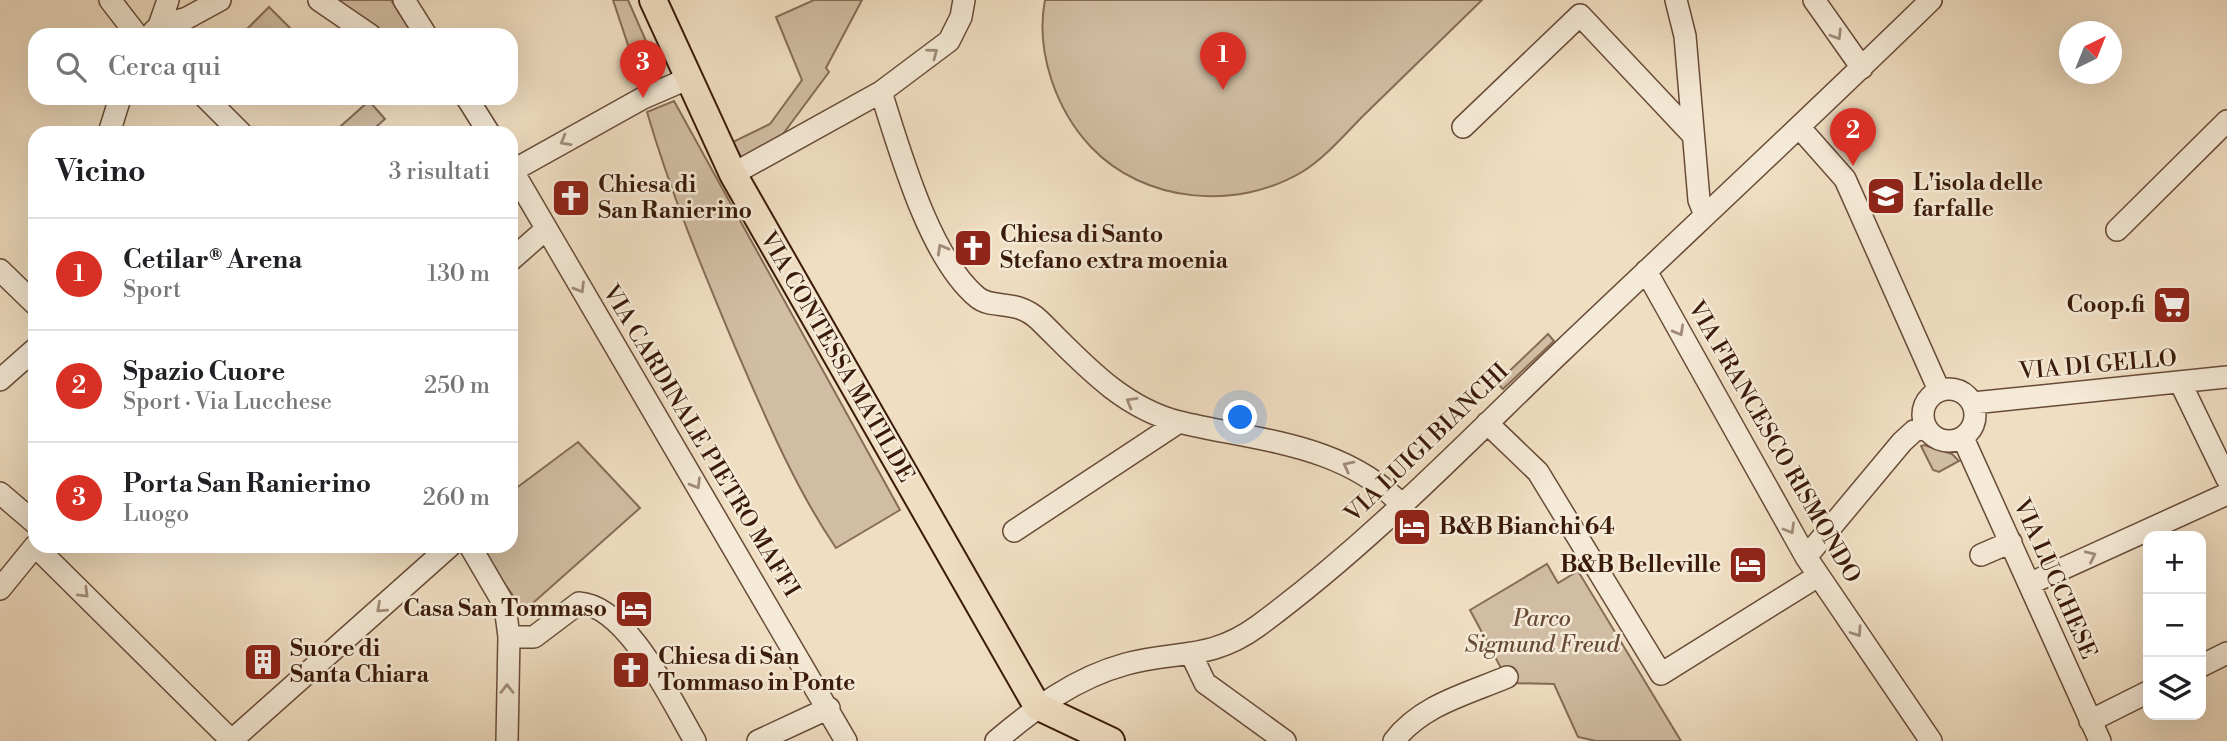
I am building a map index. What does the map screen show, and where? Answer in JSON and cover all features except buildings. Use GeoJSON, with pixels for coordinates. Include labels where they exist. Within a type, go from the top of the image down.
{"type":"FeatureCollection","features":[{"type":"Feature","properties":{"kind":"main road","name":"VIA CONTESSA MATILDE"},"geometry":{"type":"LineString","coordinates":[[653,0],[687,79],[733,174],[1037,706]]}},
{"type":"Feature","properties":{"kind":"main road"},"geometry":{"type":"LineString","coordinates":[[1037,706],[1111,741]]}},
{"type":"Feature","properties":{"kind":"street"},"geometry":{"type":"LineString","coordinates":[[110,0],[132,28]]}},
{"type":"Feature","properties":{"kind":"street"},"geometry":{"type":"LineString","coordinates":[[156,28],[168,0]]}},
{"type":"Feature","properties":{"kind":"street"},"geometry":{"type":"LineString","coordinates":[[160,28],[187,18],[220,0]]}},
{"type":"Feature","properties":{"kind":"street"},"geometry":{"type":"LineString","coordinates":[[319,0],[360,28]]}},
{"type":"Feature","properties":{"kind":"street"},"geometry":{"type":"LineString","coordinates":[[404,0],[422,28]]}},
{"type":"Feature","properties":{"kind":"street"},"geometry":{"type":"LineString","coordinates":[[733,174],[881,92],[949,41],[961,18],[964,0]]}},
{"type":"Feature","properties":{"kind":"street"},"geometry":{"type":"LineString","coordinates":[[1676,0],[1685,36],[1691,133],[1699,200],[1705,215]]}},
{"type":"Feature","properties":{"kind":"street"},"geometry":{"type":"LineString","coordinates":[[1814,0],[1862,68]]}},
{"type":"Feature","properties":{"kind":"street","name":"VIA LUIGI BIANCHI"},"geometry":{"type":"LineString","coordinates":[[996,741],[1037,706],[1115,667],[1150,659],[1192,656],[1229,645],[1259,625],[1403,506],[1487,422],[1931,0]]}},
{"type":"Feature","properties":{"kind":"street"},"geometry":{"type":"LineString","coordinates":[[1463,127],[1580,15],[1691,133]]}},
{"type":"Feature","properties":{"kind":"street"},"geometry":{"type":"LineString","coordinates":[[518,166],[643,98],[687,79]]}},
{"type":"Feature","properties":{"kind":"street"},"geometry":{"type":"LineString","coordinates":[[881,92],[919,206],[966,287],[981,300],[1026,309],[1122,397],[1157,415],[1300,447],[1331,457],[1371,477],[1403,506]]}},
{"type":"Feature","properties":{"kind":"street"},"geometry":{"type":"LineString","coordinates":[[111,126],[118,105]]}},
{"type":"Feature","properties":{"kind":"street"},"geometry":{"type":"LineString","coordinates":[[213,105],[234,126]]}},
{"type":"Feature","properties":{"kind":"street"},"geometry":{"type":"LineString","coordinates":[[471,105],[485,126]]}},
{"type":"Feature","properties":{"kind":"street"},"geometry":{"type":"LineString","coordinates":[[2117,230],[2227,121]]}},
{"type":"Feature","properties":{"kind":"street"},"geometry":{"type":"LineString","coordinates":[[1799,127],[1844,179],[1939,390]]}},
{"type":"Feature","properties":{"kind":"street","name":"VIA CARDINALE PIETRO MAFFI"},"geometry":{"type":"LineString","coordinates":[[518,180],[846,741]]}},
{"type":"Feature","properties":{"kind":"street"},"geometry":{"type":"LineString","coordinates":[[518,254],[545,230]]}},
{"type":"Feature","properties":{"kind":"street"},"geometry":{"type":"LineString","coordinates":[[0,270],[28,297]]}},
{"type":"Feature","properties":{"kind":"street","name":"VIA FRANCESCO RISMONDO"},"geometry":{"type":"LineString","coordinates":[[1646,271],[1806,557],[1931,741]]}},
{"type":"Feature","properties":{"kind":"street"},"geometry":{"type":"LineString","coordinates":[[0,380],[28,360]]}},
{"type":"Feature","properties":{"kind":"street","name":"VIA DI GELLO"},"geometry":{"type":"LineString","coordinates":[[1973,403],[2181,384],[2227,377]]}},
{"type":"Feature","properties":{"kind":"street"},"geometry":{"type":"LineString","coordinates":[[2181,384],[2227,479]]}},
{"type":"Feature","properties":{"kind":"street"},"geometry":{"type":"LineString","coordinates":[[1939,390],[1959,390],[1973,403],[1975,419],[1963,438],[1949,441],[1939,439],[1926,427],[1923,410],[1930,397],[1939,390]]}},
{"type":"Feature","properties":{"kind":"street"},"geometry":{"type":"LineString","coordinates":[[1014,531],[1179,422]]}},
{"type":"Feature","properties":{"kind":"street"},"geometry":{"type":"LineString","coordinates":[[1487,422],[1538,472],[1661,674],[1818,576]]}},
{"type":"Feature","properties":{"kind":"street"},"geometry":{"type":"LineString","coordinates":[[1806,557],[1902,442],[1914,430],[1926,427]]}},
{"type":"Feature","properties":{"kind":"street","name":"VIA LUCCHESE"},"geometry":{"type":"LineString","coordinates":[[1963,438],[2099,741]]}},
{"type":"Feature","properties":{"kind":"street"},"geometry":{"type":"LineString","coordinates":[[0,493],[28,517]]}},
{"type":"Feature","properties":{"kind":"street"},"geometry":{"type":"LineString","coordinates":[[2029,584],[2227,494]]}},
{"type":"Feature","properties":{"kind":"street"},"geometry":{"type":"LineString","coordinates":[[1981,555],[2011,542]]}},
{"type":"Feature","properties":{"kind":"street"},"geometry":{"type":"LineString","coordinates":[[0,589],[29,553]]}},
{"type":"Feature","properties":{"kind":"street"},"geometry":{"type":"LineString","coordinates":[[42,553],[231,741],[442,553]]}},
{"type":"Feature","properties":{"kind":"street"},"geometry":{"type":"LineString","coordinates":[[474,553],[505,606],[509,637],[507,741]]}},
{"type":"Feature","properties":{"kind":"street"},"geometry":{"type":"LineString","coordinates":[[509,637],[534,637],[579,603],[596,606],[612,617],[633,642],[695,741]]}},
{"type":"Feature","properties":{"kind":"street"},"geometry":{"type":"LineString","coordinates":[[2206,664],[2227,653]]}},
{"type":"Feature","properties":{"kind":"street"},"geometry":{"type":"LineString","coordinates":[[1192,656],[1205,683],[1285,741]]}},
{"type":"Feature","properties":{"kind":"street"},"geometry":{"type":"LineString","coordinates":[[1394,741],[1408,725],[1425,712],[1507,677]]}},
{"type":"Feature","properties":{"kind":"street"},"geometry":{"type":"LineString","coordinates":[[2090,721],[2143,694]]}},
{"type":"Feature","properties":{"kind":"street"},"geometry":{"type":"LineString","coordinates":[[758,741],[829,708]]}},
{"type":"Feature","properties":{"kind":"green space"},"geometry":{"type":"Polygon","coordinates":[[[328,0],[391,0],[409,28],[370,28],[328,0]]]}},
{"type":"Feature","properties":{"kind":"green space"},"geometry":{"type":"Polygon","coordinates":[[[613,0],[628,0],[660,73],[640,81],[613,0]]]}},
{"type":"Feature","properties":{"kind":"green space"},"geometry":{"type":"Polygon","coordinates":[[[814,0],[862,0],[826,68],[829,72],[777,142],[743,161],[733,142],[770,124],[802,80],[776,17],[814,0]]]}},
{"type":"Feature","properties":{"kind":"green space"},"geometry":{"type":"Polygon","coordinates":[[[1045,0],[1482,0],[1319,160],[1302,172],[1276,184],[1249,192],[1220,196],[1164,190],[1137,180],[1113,166],[1091,147],[1068,116],[1051,79],[1043,39],[1045,0]]]}},
{"type":"Feature","properties":{"kind":"green space"},"geometry":{"type":"Polygon","coordinates":[[[269,7],[290,28],[248,28],[269,7]]]}},
{"type":"Feature","properties":{"kind":"green space"},"geometry":{"type":"Polygon","coordinates":[[[674,101],[900,510],[836,548],[793,475],[769,425],[677,202],[647,112],[674,101]]]}},
{"type":"Feature","properties":{"kind":"green space"},"geometry":{"type":"Polygon","coordinates":[[[364,105],[373,105],[385,119],[377,126],[341,126],[364,105]]]}},
{"type":"Feature","properties":{"kind":"green space"},"geometry":{"type":"Polygon","coordinates":[[[1548,334],[1554,341],[1503,389],[1497,383],[1548,334]]]}},
{"type":"Feature","properties":{"kind":"green space"},"geometry":{"type":"Polygon","coordinates":[[[578,442],[640,508],[524,611],[483,553],[518,553],[518,487],[578,442]]]}},
{"type":"Feature","properties":{"kind":"green space"},"geometry":{"type":"Polygon","coordinates":[[[1921,446],[1952,454],[1959,461],[1939,472],[1933,470],[1921,446]]]}},
{"type":"Feature","properties":{"kind":"green space","name":"Parco Sigmund Freud"},"geometry":{"type":"Polygon","coordinates":[[[1547,564],[1558,583],[1578,571],[1681,741],[1596,741],[1578,737],[1554,684],[1509,683],[1470,610],[1547,564]]]}},
{"type":"Feature","properties":{"kind":"place","name":"Cetilar® Arena"},"geometry":{"type":"Point","coordinates":[1223,90]}},
{"type":"Feature","properties":{"kind":"place","name":"Porta San Ranierino"},"geometry":{"type":"Point","coordinates":[643,98]}},
{"type":"Feature","properties":{"kind":"place","name":"Spazio Cuore"},"geometry":{"type":"Point","coordinates":[1853,166]}},
{"type":"Feature","properties":{"kind":"place","name":"L'isola delle farfalle"},"geometry":{"type":"Point","coordinates":[1886,196]}},
{"type":"Feature","properties":{"kind":"place","name":"Chiesa di San Ranierino"},"geometry":{"type":"Point","coordinates":[571,198]}},
{"type":"Feature","properties":{"kind":"place","name":"Chiesa di Santo Stefano extra moenia"},"geometry":{"type":"Point","coordinates":[973,248]}},
{"type":"Feature","properties":{"kind":"place","name":"Coop.fi"},"geometry":{"type":"Point","coordinates":[2172,305]}},
{"type":"Feature","properties":{"kind":"place","name":"B&B Bianchi 64"},"geometry":{"type":"Point","coordinates":[1412,527]}},
{"type":"Feature","properties":{"kind":"place","name":"B&B Belleville"},"geometry":{"type":"Point","coordinates":[1748,565]}},
{"type":"Feature","properties":{"kind":"place","name":"Casa San Tommaso"},"geometry":{"type":"Point","coordinates":[634,609]}},
{"type":"Feature","properties":{"kind":"place","name":"Suore di Santa Chiara"},"geometry":{"type":"Point","coordinates":[263,662]}},
{"type":"Feature","properties":{"kind":"place","name":"Chiesa di San Tommaso in Ponte"},"geometry":{"type":"Point","coordinates":[631,670]}}]}
